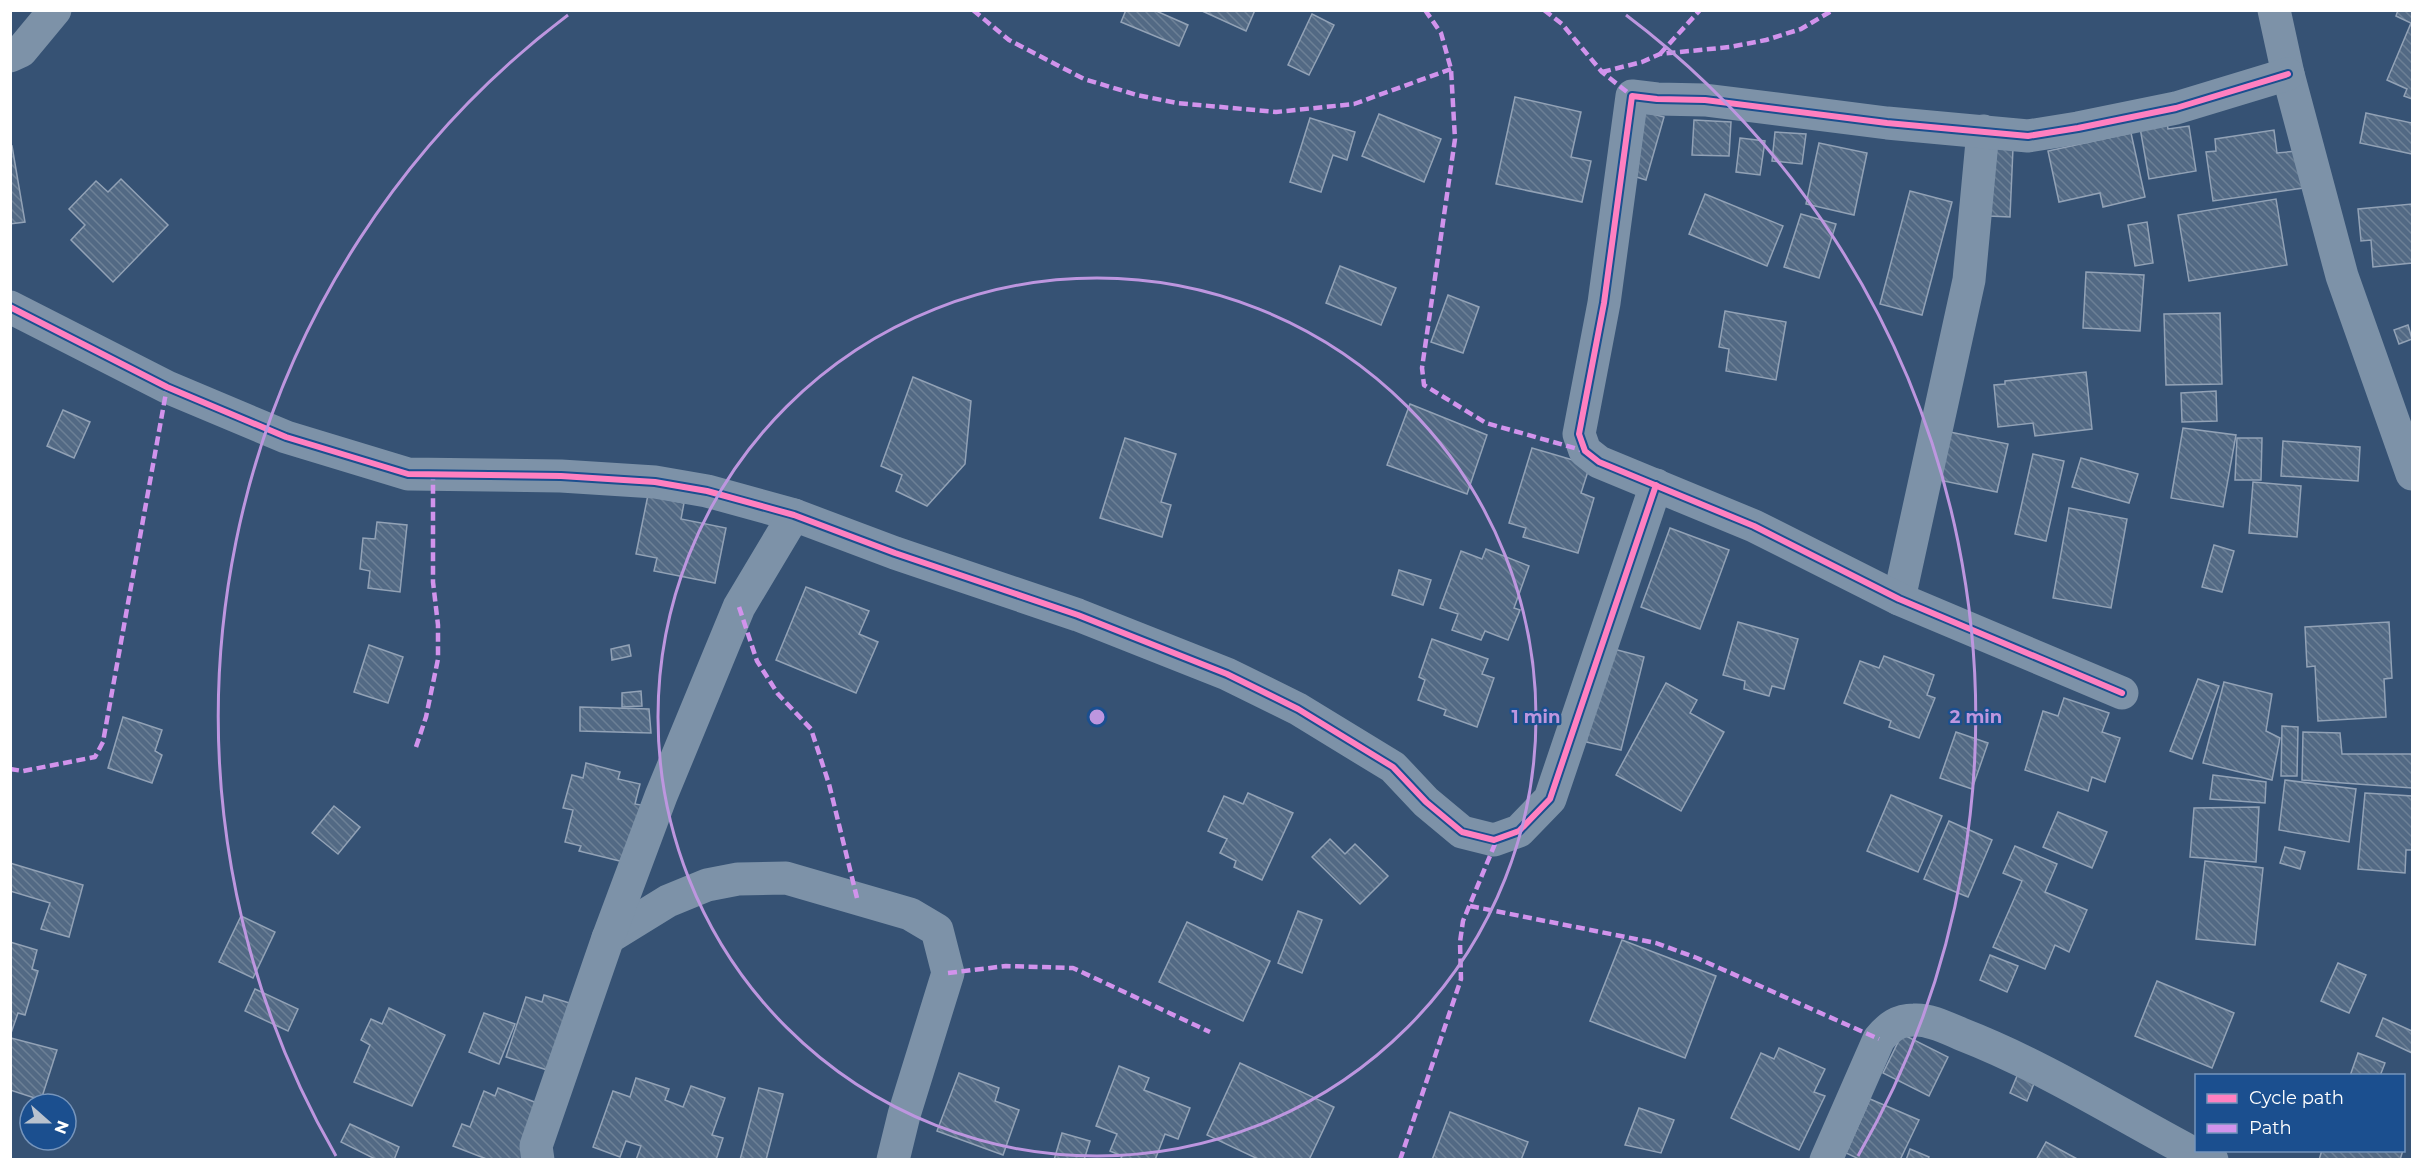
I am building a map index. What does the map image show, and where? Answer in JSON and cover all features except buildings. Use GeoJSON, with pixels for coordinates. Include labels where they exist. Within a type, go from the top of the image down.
{"type":"FeatureCollection","features":[{"type":"Feature","properties":{"kind":"street"},"geometry":{"type":"LineString","coordinates":[[10,56],[21,51],[55,10]]}},
{"type":"Feature","properties":{"kind":"street"},"geometry":{"type":"LineString","coordinates":[[2274,10],[2288,74],[2342,276],[2412,474]]}},
{"type":"Feature","properties":{"kind":"street"},"geometry":{"type":"LineString","coordinates":[[2122,693],[1899,599],[1754,526],[1599,462],[1585,451],[1579,434],[1604,303],[1632,96],[1705,100],[1887,123],[2028,136],[2176,108],[2288,74]]}},
{"type":"Feature","properties":{"kind":"street"},"geometry":{"type":"LineString","coordinates":[[1899,599],[1969,280],[1983,131]]}},
{"type":"Feature","properties":{"kind":"street"},"geometry":{"type":"LineString","coordinates":[[10,307],[167,387],[275,433],[408,474],[561,476],[655,482],[707,491],[794,515],[895,553],[1078,615],[1227,674],[1298,709],[1393,767],[1426,802],[1462,832],[1494,840],[1519,831],[1550,799],[1656,486]]}},
{"type":"Feature","properties":{"kind":"street"},"geometry":{"type":"LineString","coordinates":[[538,1160],[536,1146],[608,938],[661,796],[739,607],[794,515]]}},
{"type":"Feature","properties":{"kind":"street"},"geometry":{"type":"LineString","coordinates":[[608,938],[668,901],[707,885],[738,879],[786,878],[910,914],[937,930],[948,973],[904,1115],[893,1160]]}},
{"type":"Feature","properties":{"kind":"street"},"geometry":{"type":"LineString","coordinates":[[1827,1160],[1879,1039],[1887,1029],[1899,1022],[1915,1019],[1929,1022],[2001,1050],[2196,1157]]}},
{"type":"Feature","properties":{"kind":"marked path"},"geometry":{"type":"LineString","coordinates":[[973,10],[1009,40],[1084,79],[1137,95],[1177,103],[1276,112],[1354,104],[1451,69]]}},
{"type":"Feature","properties":{"kind":"marked path"},"geometry":{"type":"LineString","coordinates":[[1425,10],[1441,33],[1451,69],[1455,139],[1422,368],[1424,385],[1486,423],[1585,451]]}},
{"type":"Feature","properties":{"kind":"marked path"},"geometry":{"type":"LineString","coordinates":[[1544,10],[1562,24],[1602,72],[1632,96]]}},
{"type":"Feature","properties":{"kind":"marked path"},"geometry":{"type":"LineString","coordinates":[[1660,54],[1700,10]]}},
{"type":"Feature","properties":{"kind":"marked path"},"geometry":{"type":"LineString","coordinates":[[1602,72],[1642,62],[1660,54],[1730,47],[1766,40],[1801,29],[1833,10]]}},
{"type":"Feature","properties":{"kind":"marked path"},"geometry":{"type":"LineString","coordinates":[[10,769],[23,771],[95,757],[103,742],[167,387]]}},
{"type":"Feature","properties":{"kind":"marked path"},"geometry":{"type":"LineString","coordinates":[[416,747],[426,717],[438,659],[438,625],[433,582],[433,476]]}},
{"type":"Feature","properties":{"kind":"marked path"},"geometry":{"type":"LineString","coordinates":[[739,607],[757,661],[778,694],[811,729],[829,784],[857,898]]}},
{"type":"Feature","properties":{"kind":"marked path"},"geometry":{"type":"LineString","coordinates":[[1400,1160],[1461,979],[1460,942],[1463,921],[1497,839]]}},
{"type":"Feature","properties":{"kind":"marked path"},"geometry":{"type":"LineString","coordinates":[[1470,906],[1656,943],[1697,958],[1879,1039]]}},
{"type":"Feature","properties":{"kind":"marked path"},"geometry":{"type":"LineString","coordinates":[[948,973],[1006,966],[1073,968],[1210,1032]]}},
{"type":"Feature","properties":{"kind":"cycle path"},"geometry":{"type":"LineString","coordinates":[[2122,693],[1899,599],[1754,526],[1599,462],[1585,451],[1579,434],[1604,303],[1632,96],[1705,100],[1887,123],[2028,136],[2176,108],[2288,74]]}},
{"type":"Feature","properties":{"kind":"cycle path"},"geometry":{"type":"LineString","coordinates":[[10,307],[167,387],[286,437],[408,474],[561,476],[655,482],[707,491],[794,515],[895,553],[1078,615],[1227,674],[1298,709],[1393,767],[1426,802],[1462,832],[1494,840],[1519,831],[1550,799],[1656,485]]}}]}
